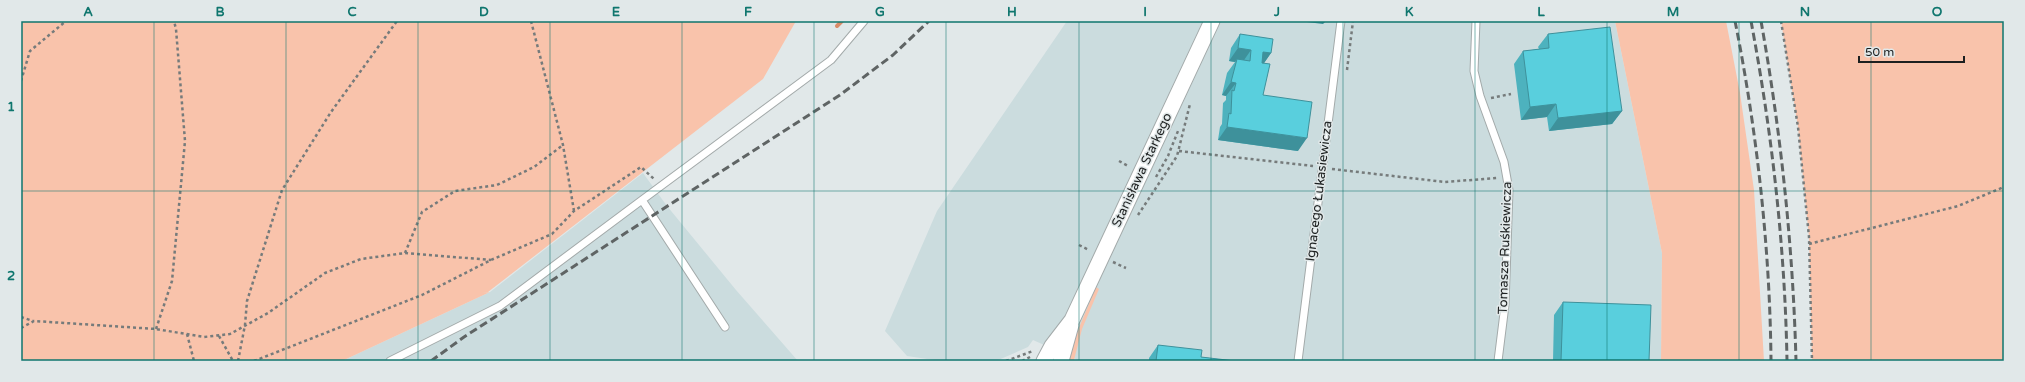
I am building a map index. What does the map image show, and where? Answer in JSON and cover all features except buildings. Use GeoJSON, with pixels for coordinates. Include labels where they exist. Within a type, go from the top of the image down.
{"type":"FeatureCollection","features":[{"type":"Feature","properties":{"kind":"street","name":"Stanisława Starkego"},"geometry":{"type":"LineString","coordinates":[[1072,320],[1212,21]]}},
{"type":"Feature","properties":{"kind":"street"},"geometry":{"type":"LineString","coordinates":[[1041,356],[1052,346],[1072,320]]}},
{"type":"Feature","properties":{"kind":"street"},"geometry":{"type":"LineString","coordinates":[[1061,361],[1072,320]]}},
{"type":"Feature","properties":{"kind":"lane"},"geometry":{"type":"LineString","coordinates":[[390,361],[500,306],[831,60],[864,21]]}},
{"type":"Feature","properties":{"kind":"lane","name":"Ignacego Łukasiewicza"},"geometry":{"type":"LineString","coordinates":[[1298,361],[1341,21]]}},
{"type":"Feature","properties":{"kind":"lane","name":"Tomasza Ruśkiewicza"},"geometry":{"type":"LineString","coordinates":[[1476,21],[1474,71],[1508,176],[1505,305],[1498,361]]}},
{"type":"Feature","properties":{"kind":"lane"},"geometry":{"type":"LineString","coordinates":[[642,200],[725,327]]}},
{"type":"Feature","properties":{"kind":"path"},"geometry":{"type":"LineString","coordinates":[[21,81],[30,51],[66,21]]}},
{"type":"Feature","properties":{"kind":"path"},"geometry":{"type":"LineString","coordinates":[[156,329],[172,281],[185,141],[176,29],[174,21]]}},
{"type":"Feature","properties":{"kind":"path"},"geometry":{"type":"LineString","coordinates":[[238,361],[245,325],[247,301],[282,190],[331,112],[397,21]]}},
{"type":"Feature","properties":{"kind":"path"},"geometry":{"type":"LineString","coordinates":[[530,21],[564,145],[574,211]]}},
{"type":"Feature","properties":{"kind":"path"},"geometry":{"type":"LineString","coordinates":[[1346,76],[1353,21]]}},
{"type":"Feature","properties":{"kind":"path"},"geometry":{"type":"LineString","coordinates":[[1780,21],[1798,127],[1809,244],[1812,361]]}},
{"type":"Feature","properties":{"kind":"path"},"geometry":{"type":"LineString","coordinates":[[1492,98],[1512,94]]}},
{"type":"Feature","properties":{"kind":"path"},"geometry":{"type":"LineString","coordinates":[[1138,216],[1179,151],[1191,98]]}},
{"type":"Feature","properties":{"kind":"path"},"geometry":{"type":"LineString","coordinates":[[405,253],[422,212],[455,191],[497,185],[534,167],[564,145]]}},
{"type":"Feature","properties":{"kind":"path"},"geometry":{"type":"LineString","coordinates":[[1179,151],[1445,182],[1508,176]]}},
{"type":"Feature","properties":{"kind":"path"},"geometry":{"type":"LineString","coordinates":[[254,361],[422,295],[491,260],[552,234],[574,211],[641,167],[662,186]]}},
{"type":"Feature","properties":{"kind":"path"},"geometry":{"type":"LineString","coordinates":[[1809,244],[1958,206],[2004,187]]}},
{"type":"Feature","properties":{"kind":"path"},"geometry":{"type":"LineString","coordinates":[[21,317],[34,321],[156,329],[204,337],[219,336],[230,334],[268,313],[325,273],[361,259],[405,253],[491,260]]}},
{"type":"Feature","properties":{"kind":"path"},"geometry":{"type":"LineString","coordinates":[[1115,263],[1126,268]]}},
{"type":"Feature","properties":{"kind":"path"},"geometry":{"type":"LineString","coordinates":[[21,328],[34,321]]}},
{"type":"Feature","properties":{"kind":"path"},"geometry":{"type":"LineString","coordinates":[[187,334],[194,361]]}},
{"type":"Feature","properties":{"kind":"path"},"geometry":{"type":"LineString","coordinates":[[219,336],[233,361]]}},
{"type":"Feature","properties":{"kind":"path"},"geometry":{"type":"LineString","coordinates":[[1006,361],[1026,352],[1041,356]]}},
{"type":"Feature","properties":{"kind":"shaded area"},"geometry":{"type":"Polygon","coordinates":[[[21,21],[796,21],[763,79],[488,292],[483,293],[490,292],[342,361],[21,361],[21,21]]]}},
{"type":"Feature","properties":{"kind":"shaded area"},"geometry":{"type":"Polygon","coordinates":[[[1067,21],[1615,21],[1662,253],[1661,361],[1080,361],[1033,340],[1028,347],[996,361],[941,361],[907,356],[885,331],[937,211],[1067,21]]]}},
{"type":"Feature","properties":{"kind":"shaded area"},"geometry":{"type":"Polygon","coordinates":[[[1615,21],[1726,21],[1740,93],[1754,190],[1764,361],[1661,361],[1662,253],[1615,21]]]}},
{"type":"Feature","properties":{"kind":"shaded area"},"geometry":{"type":"Polygon","coordinates":[[[1781,21],[2004,21],[2004,361],[1812,361],[1809,237],[1798,127],[1781,21]]]}},
{"type":"Feature","properties":{"kind":"shaded area"},"geometry":{"type":"Polygon","coordinates":[[[643,173],[667,206],[736,290],[798,361],[342,361],[490,292],[643,173]]]}},
{"type":"Feature","properties":{"kind":"shaded area"},"geometry":{"type":"Polygon","coordinates":[[[1096,287],[1099,289],[1082,329],[1074,360],[1070,361],[1066,359],[1096,287]]]}},
{"type":"Feature","properties":{"kind":"waterway"},"geometry":{"type":"LineString","coordinates":[[837,26],[842,21]]}},
{"type":"Feature","properties":{"kind":"railway"},"geometry":{"type":"LineString","coordinates":[[431,361],[464,337],[840,95],[893,55],[929,21]]}},
{"type":"Feature","properties":{"kind":"railway"},"geometry":{"type":"LineString","coordinates":[[1735,21],[1750,105],[1761,190],[1768,276],[1771,361]]}},
{"type":"Feature","properties":{"kind":"railway"},"geometry":{"type":"LineString","coordinates":[[1751,21],[1765,105],[1776,190],[1786,318],[1787,361]]}},
{"type":"Feature","properties":{"kind":"railway"},"geometry":{"type":"LineString","coordinates":[[1761,21],[1785,190],[1792,276],[1796,361]]}}]}
